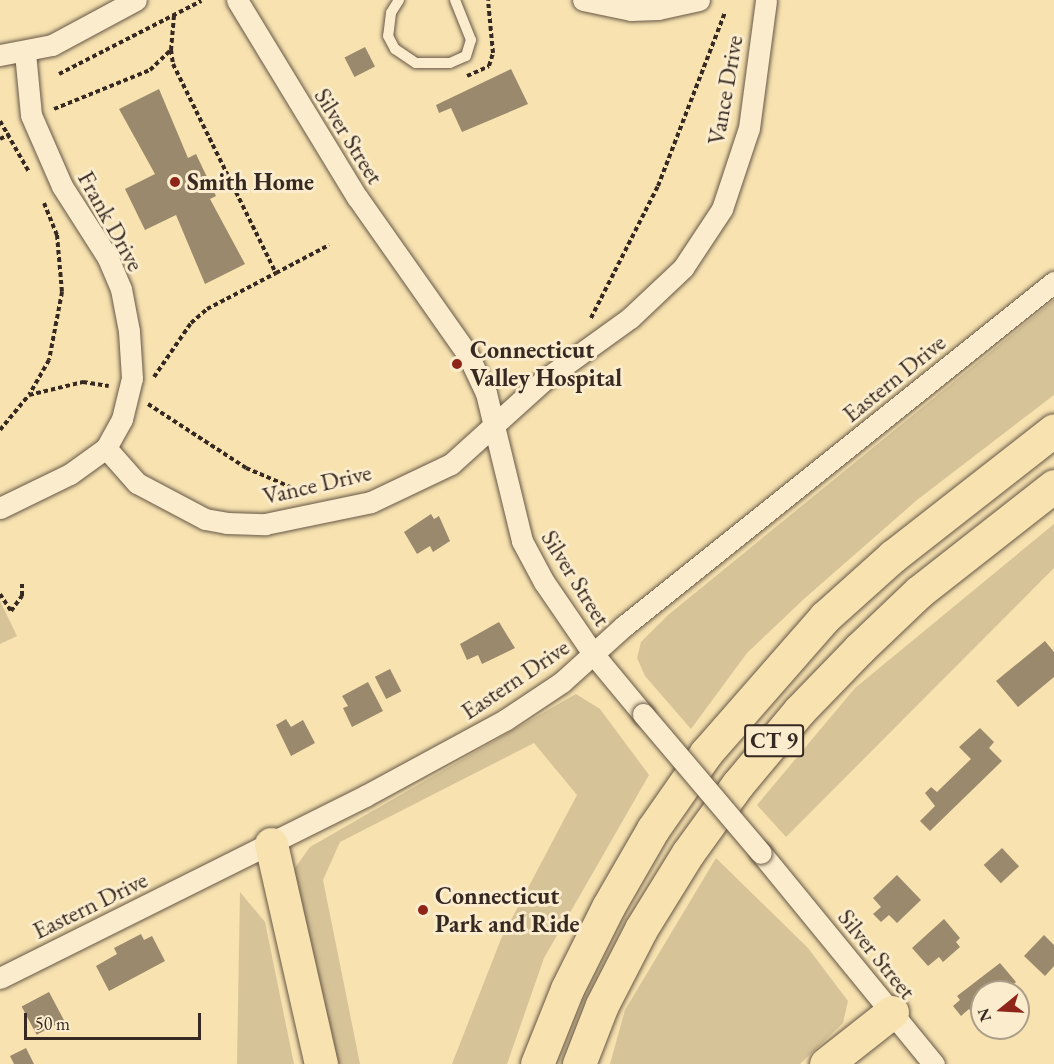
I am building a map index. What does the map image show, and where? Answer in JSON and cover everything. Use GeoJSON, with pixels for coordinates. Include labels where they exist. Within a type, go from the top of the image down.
{"type":"FeatureCollection","features":[{"type":"Feature","properties":{"kind":"highway","name":"CT 9"},"geometry":{"type":"LineString","coordinates":[[537,1064],[567,989],[608,908],[653,829],[705,753],[762,684],[834,609],[919,534],[1054,430]]}},
{"type":"Feature","properties":{"kind":"highway","name":"CT 9"},"geometry":{"type":"LineString","coordinates":[[579,1064],[602,1005],[641,929],[688,853],[738,784],[799,711],[859,649],[929,584],[1054,486]]}},
{"type":"Feature","properties":{"kind":"highway"},"geometry":{"type":"LineString","coordinates":[[271,844],[321,1064]]}},
{"type":"Feature","properties":{"kind":"highway"},"geometry":{"type":"LineString","coordinates":[[826,1064],[892,1012]]}},
{"type":"Feature","properties":{"kind":"street"},"geometry":{"type":"LineString","coordinates":[[0,55],[25,53],[52,45],[136,0]]}},
{"type":"Feature","properties":{"kind":"street","name":"Silver Street"},"geometry":{"type":"LineString","coordinates":[[237,0],[357,197],[468,355],[486,393],[495,425],[509,501],[522,541],[544,582],[594,655],[761,853],[934,1064]]}},
{"type":"Feature","properties":{"kind":"street"},"geometry":{"type":"LineString","coordinates":[[583,0],[631,10],[658,9],[699,0]]}},
{"type":"Feature","properties":{"kind":"street","name":"Vance Drive"},"geometry":{"type":"LineString","coordinates":[[106,448],[137,483],[205,519],[265,524],[370,502],[451,464],[544,380],[630,318],[675,275],[722,209],[749,128],[766,0]]}},
{"type":"Feature","properties":{"kind":"street","name":"Frank Drive"},"geometry":{"type":"LineString","coordinates":[[25,53],[31,115],[62,186],[108,258],[120,289],[129,331],[135,396],[106,448]]}},
{"type":"Feature","properties":{"kind":"street","name":"Eastern Drive"},"geometry":{"type":"LineString","coordinates":[[0,978],[271,844],[496,726],[594,655],[624,626],[1054,282]]}},
{"type":"Feature","properties":{"kind":"street"},"geometry":{"type":"LineString","coordinates":[[0,508],[70,474],[106,448]]}},
{"type":"Feature","properties":{"kind":"lane"},"geometry":{"type":"LineString","coordinates":[[399,0],[391,13],[388,36],[395,49],[416,63],[450,63],[466,56],[471,40],[455,0]]}},
{"type":"Feature","properties":{"kind":"path"},"geometry":{"type":"LineString","coordinates":[[59,74],[201,1]]}},
{"type":"Feature","properties":{"kind":"path"},"geometry":{"type":"LineString","coordinates":[[587,326],[658,186],[726,12]]}},
{"type":"Feature","properties":{"kind":"path"},"geometry":{"type":"LineString","coordinates":[[174,15],[172,64],[276,273]]}},
{"type":"Feature","properties":{"kind":"path"},"geometry":{"type":"LineString","coordinates":[[54,109],[78,97],[130,80],[150,70],[171,50]]}},
{"type":"Feature","properties":{"kind":"path"},"geometry":{"type":"LineString","coordinates":[[0,121],[10,134],[34,182]]}},
{"type":"Feature","properties":{"kind":"path"},"geometry":{"type":"LineString","coordinates":[[0,139],[10,134]]}},
{"type":"Feature","properties":{"kind":"path"},"geometry":{"type":"LineString","coordinates":[[0,430],[29,395],[49,360],[62,292],[57,235],[39,193]]}},
{"type":"Feature","properties":{"kind":"path"},"geometry":{"type":"LineString","coordinates":[[135,396],[191,323],[207,309],[329,245]]}},
{"type":"Feature","properties":{"kind":"path"},"geometry":{"type":"LineString","coordinates":[[29,395],[83,382],[135,396],[246,468],[275,484],[310,493]]}},
{"type":"Feature","properties":{"kind":"path"},"geometry":{"type":"LineString","coordinates":[[0,594],[12,610],[22,596],[22,582]]}},
{"type":"Feature","properties":{"kind":"shaded area"},"geometry":{"type":"Polygon","coordinates":[[[1054,300],[1054,395],[917,500],[805,598],[747,653],[691,729],[645,676],[637,658],[641,642],[668,615],[1054,300]]]}},
{"type":"Feature","properties":{"kind":"shaded area"},"geometry":{"type":"Polygon","coordinates":[[[1054,524],[1054,568],[786,837],[757,805],[855,688],[1054,524]]]}},
{"type":"Feature","properties":{"kind":"shaded area"},"geometry":{"type":"Polygon","coordinates":[[[0,601],[17,636],[0,644],[0,601]]]}},
{"type":"Feature","properties":{"kind":"shaded area"},"geometry":{"type":"Polygon","coordinates":[[[576,694],[600,709],[649,775],[544,958],[507,1064],[452,1064],[501,939],[577,795],[534,743],[340,842],[323,880],[360,1064],[328,1064],[292,872],[310,847],[576,694]]]}},
{"type":"Feature","properties":{"kind":"shaded area"},"geometry":{"type":"Polygon","coordinates":[[[716,858],[808,948],[848,1001],[843,1023],[800,1064],[610,1064],[625,1010],[716,858]]]}},
{"type":"Feature","properties":{"kind":"shaded area"},"geometry":{"type":"Polygon","coordinates":[[[240,892],[265,922],[294,1064],[237,1064],[240,892]]]}},
{"type":"Feature","properties":{"kind":"building"},"geometry":{"type":"Polygon","coordinates":[[[365,47],[375,67],[354,77],[345,57],[365,47]]]}},
{"type":"Feature","properties":{"kind":"building"},"geometry":{"type":"Polygon","coordinates":[[[511,69],[528,104],[462,132],[451,108],[439,113],[436,105],[511,69]]]}},
{"type":"Feature","properties":{"kind":"building","name":"Smith Home"},"geometry":{"type":"Polygon","coordinates":[[[159,89],[188,158],[196,154],[216,196],[210,199],[245,264],[205,284],[176,215],[145,230],[125,189],[155,174],[119,109],[159,89]]]}},
{"type":"Feature","properties":{"kind":"building"},"geometry":{"type":"Polygon","coordinates":[[[431,514],[434,519],[439,516],[450,541],[433,552],[430,546],[417,554],[404,532],[431,514]]]}},
{"type":"Feature","properties":{"kind":"building"},"geometry":{"type":"Polygon","coordinates":[[[499,622],[515,648],[482,664],[478,655],[467,660],[460,644],[499,622]]]}},
{"type":"Feature","properties":{"kind":"building"},"geometry":{"type":"Polygon","coordinates":[[[1045,641],[1054,652],[1054,677],[1018,707],[996,681],[1045,641]]]}},
{"type":"Feature","properties":{"kind":"building"},"geometry":{"type":"Polygon","coordinates":[[[390,669],[401,691],[386,699],[375,677],[390,669]]]}},
{"type":"Feature","properties":{"kind":"building"},"geometry":{"type":"Polygon","coordinates":[[[368,682],[383,711],[352,727],[343,708],[348,706],[342,696],[368,682]]]}},
{"type":"Feature","properties":{"kind":"building"},"geometry":{"type":"Polygon","coordinates":[[[286,719],[291,727],[303,720],[315,743],[291,756],[276,725],[286,719]]]}},
{"type":"Feature","properties":{"kind":"building"},"geometry":{"type":"Polygon","coordinates":[[[980,728],[994,742],[989,748],[1002,761],[930,831],[920,821],[935,806],[925,793],[931,787],[937,792],[971,759],[959,747],[980,728]]]}},
{"type":"Feature","properties":{"kind":"building"},"geometry":{"type":"Polygon","coordinates":[[[1002,848],[1019,866],[1001,883],[984,865],[1002,848]]]}},
{"type":"Feature","properties":{"kind":"building"},"geometry":{"type":"Polygon","coordinates":[[[897,875],[921,900],[897,923],[889,915],[881,922],[873,914],[881,907],[873,898],[897,875]]]}},
{"type":"Feature","properties":{"kind":"building"},"geometry":{"type":"Polygon","coordinates":[[[944,919],[960,938],[956,942],[960,947],[943,962],[939,957],[928,966],[912,948],[944,919]]]}},
{"type":"Feature","properties":{"kind":"building"},"geometry":{"type":"Polygon","coordinates":[[[141,934],[144,940],[152,936],[165,961],[109,991],[96,966],[117,954],[114,948],[141,934]]]}},
{"type":"Feature","properties":{"kind":"building"},"geometry":{"type":"Polygon","coordinates":[[[1044,935],[1054,945],[1054,966],[1045,976],[1024,956],[1044,935]]]}},
{"type":"Feature","properties":{"kind":"building"},"geometry":{"type":"Polygon","coordinates":[[[1000,963],[1014,980],[978,980],[1000,963]]]}},
{"type":"Feature","properties":{"kind":"building"},"geometry":{"type":"Polygon","coordinates":[[[970,986],[970,1010],[961,1016],[953,1006],[960,1000],[957,996],[970,986]]]}},
{"type":"Feature","properties":{"kind":"building"},"geometry":{"type":"Polygon","coordinates":[[[49,992],[64,1020],[37,1035],[22,1007],[49,992]]]}},
{"type":"Feature","properties":{"kind":"building"},"geometry":{"type":"Polygon","coordinates":[[[26,1048],[34,1064],[14,1064],[10,1056],[26,1048]]]}},
{"type":"Feature","properties":{"kind":"place","name":"Smith Home"},"geometry":{"type":"Point","coordinates":[175,182]}},
{"type":"Feature","properties":{"kind":"place","name":"Connecticut Valley Hospital"},"geometry":{"type":"Point","coordinates":[457,364]}},
{"type":"Feature","properties":{"kind":"place","name":"Connecticut Park and Ride"},"geometry":{"type":"Point","coordinates":[423,910]}}]}
